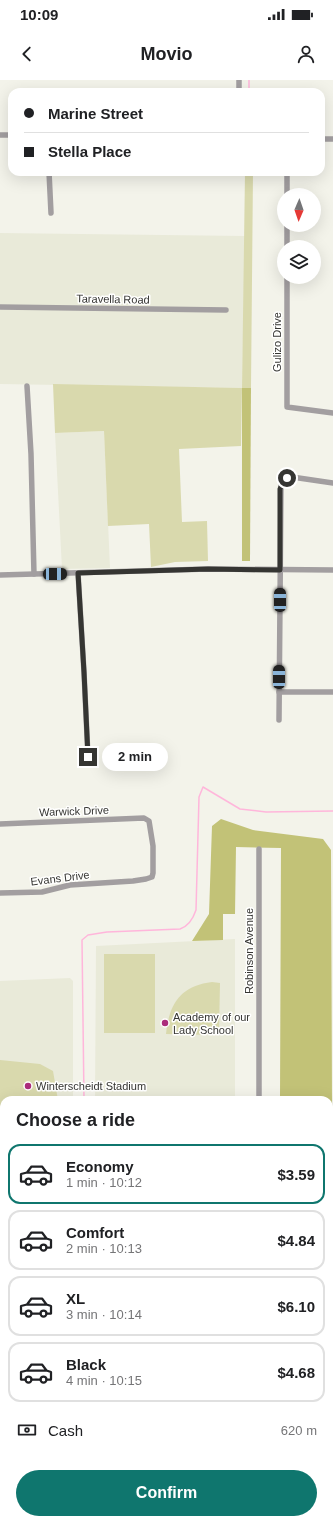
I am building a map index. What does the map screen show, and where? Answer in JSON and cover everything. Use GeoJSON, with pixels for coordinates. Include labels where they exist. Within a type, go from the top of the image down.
{"type":"FeatureCollection","features":[{"type":"Feature","properties":{"kind":"street"},"geometry":{"type":"LineString","coordinates":[[49,176],[51,213]]}},
{"type":"Feature","properties":{"kind":"street"},"geometry":{"type":"LineString","coordinates":[[287,176],[287,188]]}},
{"type":"Feature","properties":{"kind":"street","name":"Gulizo Drive"},"geometry":{"type":"LineString","coordinates":[[287,284],[287,406],[333,413]]}},
{"type":"Feature","properties":{"kind":"street","name":"Taravella Road"},"geometry":{"type":"LineString","coordinates":[[0,307],[226,310]]}},
{"type":"Feature","properties":{"kind":"street"},"geometry":{"type":"LineString","coordinates":[[27,386],[31,454],[34,574]]}},
{"type":"Feature","properties":{"kind":"street"},"geometry":{"type":"LineString","coordinates":[[279,720],[280,489],[284,480],[292,477],[333,483]]}},
{"type":"Feature","properties":{"kind":"street"},"geometry":{"type":"LineString","coordinates":[[0,574],[208,569],[333,570]]}},
{"type":"Feature","properties":{"kind":"street"},"geometry":{"type":"LineString","coordinates":[[78,573],[88,757]]}},
{"type":"Feature","properties":{"kind":"street"},"geometry":{"type":"LineString","coordinates":[[279,692],[333,692]]}},
{"type":"Feature","properties":{"kind":"street","name":"Warwick Drive"},"geometry":{"type":"LineString","coordinates":[[0,824],[148,819],[153,846],[153,873],[152,877],[146,879]]}},
{"type":"Feature","properties":{"kind":"street","name":"Robinson Avenue"},"geometry":{"type":"LineString","coordinates":[[259,849],[259,1096]]}},
{"type":"Feature","properties":{"kind":"street","name":"Evans Drive"},"geometry":{"type":"LineString","coordinates":[[0,893],[42,892],[70,885],[146,879]]}},
{"type":"Feature","properties":{"kind":"shaded area"},"geometry":{"type":"Polygon","coordinates":[[[0,233],[245,236],[242,388],[0,384],[0,233]]]}},
{"type":"Feature","properties":{"kind":"shaded area"},"geometry":{"type":"Polygon","coordinates":[[[242,388],[251,388],[250,561],[242,561],[242,388]]]}},
{"type":"Feature","properties":{"kind":"shaded area"},"geometry":{"type":"Polygon","coordinates":[[[104,431],[110,568],[62,569],[55,433],[104,431]]]}},
{"type":"Feature","properties":{"kind":"shaded area"},"geometry":{"type":"Polygon","coordinates":[[[221,819],[253,830],[323,839],[331,850],[332,1096],[280,1096],[281,848],[236,847],[235,914],[223,914],[223,940],[192,941],[209,914],[212,826],[221,819]]]}},
{"type":"Feature","properties":{"kind":"shaded area","name":"Academy of our Lady School"},"geometry":{"type":"Polygon","coordinates":[[[235,939],[235,1096],[95,1096],[96,946],[235,939]]]}},
{"type":"Feature","properties":{"kind":"shaded area"},"geometry":{"type":"Polygon","coordinates":[[[70,978],[73,981],[73,1096],[0,1096],[0,981],[70,978]]]}},
{"type":"Feature","properties":{"kind":"green space"},"geometry":{"type":"Polygon","coordinates":[[[245,176],[253,176],[251,388],[242,388],[245,176]]]}},
{"type":"Feature","properties":{"kind":"green space"},"geometry":{"type":"Polygon","coordinates":[[[53,384],[242,388],[241,446],[179,449],[182,522],[207,521],[208,561],[175,562],[151,567],[149,524],[108,526],[104,431],[55,433],[53,384]]]}},
{"type":"Feature","properties":{"kind":"green space"},"geometry":{"type":"Polygon","coordinates":[[[104,954],[155,954],[155,1033],[104,1033],[104,954]]]}},
{"type":"Feature","properties":{"kind":"green space"},"geometry":{"type":"Polygon","coordinates":[[[212,982],[220,983],[219,1032],[215,1035],[166,1034],[170,1013],[178,998],[192,987],[212,982]]]}},
{"type":"Feature","properties":{"kind":"green space","name":"Winterscheidt Stadium"},"geometry":{"type":"Polygon","coordinates":[[[0,1060],[40,1064],[53,1071],[57,1096],[0,1096],[0,1060]]]}},
{"type":"Feature","properties":{"kind":"waterway"},"geometry":{"type":"LineString","coordinates":[[249,80],[249,88]]}},
{"type":"Feature","properties":{"kind":"waterway"},"geometry":{"type":"LineString","coordinates":[[84,1096],[82,940],[88,935],[107,932],[180,929],[190,922],[196,910],[199,797],[203,787],[240,809],[266,812],[333,811]]}},
{"type":"Feature","properties":{"kind":"place","name":"Academy of our Lady School"},"geometry":{"type":"Point","coordinates":[165,1023]}},
{"type":"Feature","properties":{"kind":"place","name":"Winterscheidt Stadium"},"geometry":{"type":"Point","coordinates":[28,1086]}},
{"type":"Feature","properties":{"kind":"route"},"geometry":{"type":"LineString","coordinates":[[88,757],[78,573],[208,569],[280,570],[280,489],[281,484],[287,478]]}}]}
